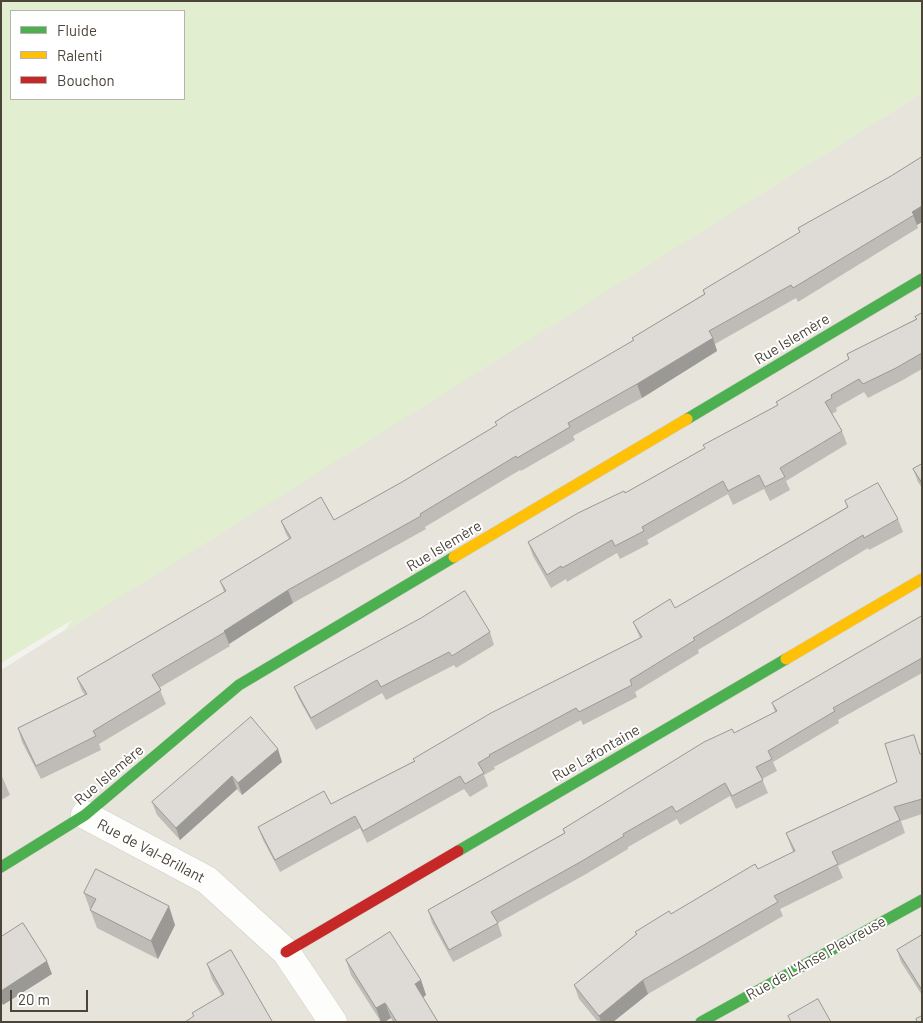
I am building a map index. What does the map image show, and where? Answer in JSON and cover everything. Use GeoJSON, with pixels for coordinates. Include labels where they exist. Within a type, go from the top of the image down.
{"type":"FeatureCollection","features":[{"type":"Feature","properties":{"kind":"street","name":"Rue Islemère"},"geometry":{"type":"LineString","coordinates":[[1,867],[85,815],[239,685],[922,279]]}},
{"type":"Feature","properties":{"kind":"street","name":"Rue Lafontaine"},"geometry":{"type":"LineString","coordinates":[[286,952],[922,579]]}},
{"type":"Feature","properties":{"kind":"street","name":"Rue de Val-Brillant"},"geometry":{"type":"LineString","coordinates":[[85,815],[207,880],[286,952],[333,1022]]}},
{"type":"Feature","properties":{"kind":"street","name":"Rue de L'Anse Pleureuse"},"geometry":{"type":"LineString","coordinates":[[708,1020],[922,900]]}},
{"type":"Feature","properties":{"kind":"shaded area"},"geometry":{"type":"Polygon","coordinates":[[[922,93],[922,1022],[1,1022],[1,670],[922,93]]]}},
{"type":"Feature","properties":{"kind":"green space"},"geometry":{"type":"Polygon","coordinates":[[[1,1],[922,1],[922,93],[63,633],[72,620],[1,663],[1,1]]]}},
{"type":"Feature","properties":{"kind":"building"},"geometry":{"type":"Polygon","coordinates":[[[922,157],[922,206],[912,212],[914,215],[793,288],[791,285],[709,331],[713,338],[568,423],[570,427],[517,458],[516,456],[420,514],[421,516],[288,590],[225,632],[152,675],[161,690],[93,731],[96,736],[36,766],[18,728],[87,694],[77,678],[226,591],[220,581],[291,538],[281,521],[321,497],[334,520],[402,482],[497,425],[495,422],[509,413],[634,340],[632,338],[705,294],[703,290],[800,232],[798,228],[922,157]]]}},
{"type":"Feature","properties":{"kind":"building"},"geometry":{"type":"Polygon","coordinates":[[[922,313],[922,353],[863,384],[859,379],[831,395],[832,398],[825,402],[842,431],[780,468],[785,477],[765,487],[759,475],[728,491],[723,481],[642,527],[644,531],[615,546],[612,540],[547,575],[528,542],[578,513],[624,491],[625,493],[705,448],[703,445],[778,405],[776,402],[849,359],[847,354],[917,319],[915,317],[922,313]]]}},
{"type":"Feature","properties":{"kind":"building"},"geometry":{"type":"Polygon","coordinates":[[[922,464],[922,483],[913,469],[922,464]]]}},
{"type":"Feature","properties":{"kind":"building"},"geometry":{"type":"Polygon","coordinates":[[[878,483],[898,519],[864,538],[863,535],[693,638],[695,640],[630,680],[632,685],[579,712],[576,708],[489,755],[478,763],[484,773],[465,784],[460,776],[363,831],[355,816],[275,860],[258,827],[324,791],[331,804],[415,761],[413,759],[491,713],[642,637],[633,622],[670,599],[675,608],[848,507],[845,501],[878,483]]]}},
{"type":"Feature","properties":{"kind":"building"},"geometry":{"type":"Polygon","coordinates":[[[465,591],[490,632],[452,656],[449,652],[381,687],[377,680],[311,718],[294,687],[421,618],[465,591]]]}},
{"type":"Feature","properties":{"kind":"building"},"geometry":{"type":"Polygon","coordinates":[[[922,616],[922,658],[833,708],[835,711],[768,751],[772,759],[756,767],[763,780],[732,796],[725,783],[676,812],[672,806],[623,834],[624,836],[582,861],[491,912],[498,923],[449,950],[428,910],[565,833],[563,829],[704,742],[732,729],[734,733],[777,711],[772,703],[922,616]]]}},
{"type":"Feature","properties":{"kind":"building"},"geometry":{"type":"Polygon","coordinates":[[[251,717],[278,749],[238,783],[232,776],[176,828],[152,802],[251,717]]]}},
{"type":"Feature","properties":{"kind":"building"},"geometry":{"type":"Polygon","coordinates":[[[914,735],[920,754],[922,754],[922,799],[894,807],[900,820],[832,852],[838,864],[774,896],[778,902],[643,980],[599,1016],[574,985],[637,934],[635,932],[669,911],[671,914],[755,864],[758,869],[795,851],[786,833],[897,782],[885,744],[914,735]]]}},
{"type":"Feature","properties":{"kind":"building"},"geometry":{"type":"Polygon","coordinates":[[[96,869],[169,906],[151,941],[90,910],[96,899],[84,893],[96,869]]]}},
{"type":"Feature","properties":{"kind":"building"},"geometry":{"type":"Polygon","coordinates":[[[23,923],[47,961],[1,991],[1,937],[23,923]]]}},
{"type":"Feature","properties":{"kind":"building"},"geometry":{"type":"Polygon","coordinates":[[[390,932],[421,980],[415,984],[438,1022],[397,1022],[385,1003],[376,1008],[346,960],[390,932]]]}},
{"type":"Feature","properties":{"kind":"building"},"geometry":{"type":"Polygon","coordinates":[[[922,935],[922,990],[897,950],[922,935]]]}},
{"type":"Feature","properties":{"kind":"building"},"geometry":{"type":"Polygon","coordinates":[[[231,950],[272,1021],[185,1022],[194,1016],[192,1013],[224,994],[207,964],[231,950]]]}},
{"type":"Feature","properties":{"kind":"building"},"geometry":{"type":"Polygon","coordinates":[[[818,999],[831,1022],[791,1022],[788,1016],[818,999]]]}},
{"type":"Feature","properties":{"kind":"building"},"geometry":{"type":"Polygon","coordinates":[[[922,1016],[922,1022],[917,1022],[916,1019],[922,1016]]]}},
{"type":"Feature","properties":{"kind":"traffic: fast"},"geometry":{"type":"LineString","coordinates":[[687,419],[922,279]]}},
{"type":"Feature","properties":{"kind":"traffic: fast"},"geometry":{"type":"LineString","coordinates":[[1,867],[85,815],[239,685],[454,557]]}},
{"type":"Feature","properties":{"kind":"traffic: fast"},"geometry":{"type":"LineString","coordinates":[[458,851],[786,659]]}},
{"type":"Feature","properties":{"kind":"traffic: fast"},"geometry":{"type":"LineString","coordinates":[[701,1022],[922,900]]}},
{"type":"Feature","properties":{"kind":"traffic: slow"},"geometry":{"type":"LineString","coordinates":[[454,557],[687,419]]}},
{"type":"Feature","properties":{"kind":"traffic: slow"},"geometry":{"type":"LineString","coordinates":[[786,659],[922,579]]}},
{"type":"Feature","properties":{"kind":"traffic: jam"},"geometry":{"type":"LineString","coordinates":[[286,952],[458,851]]}}]}
